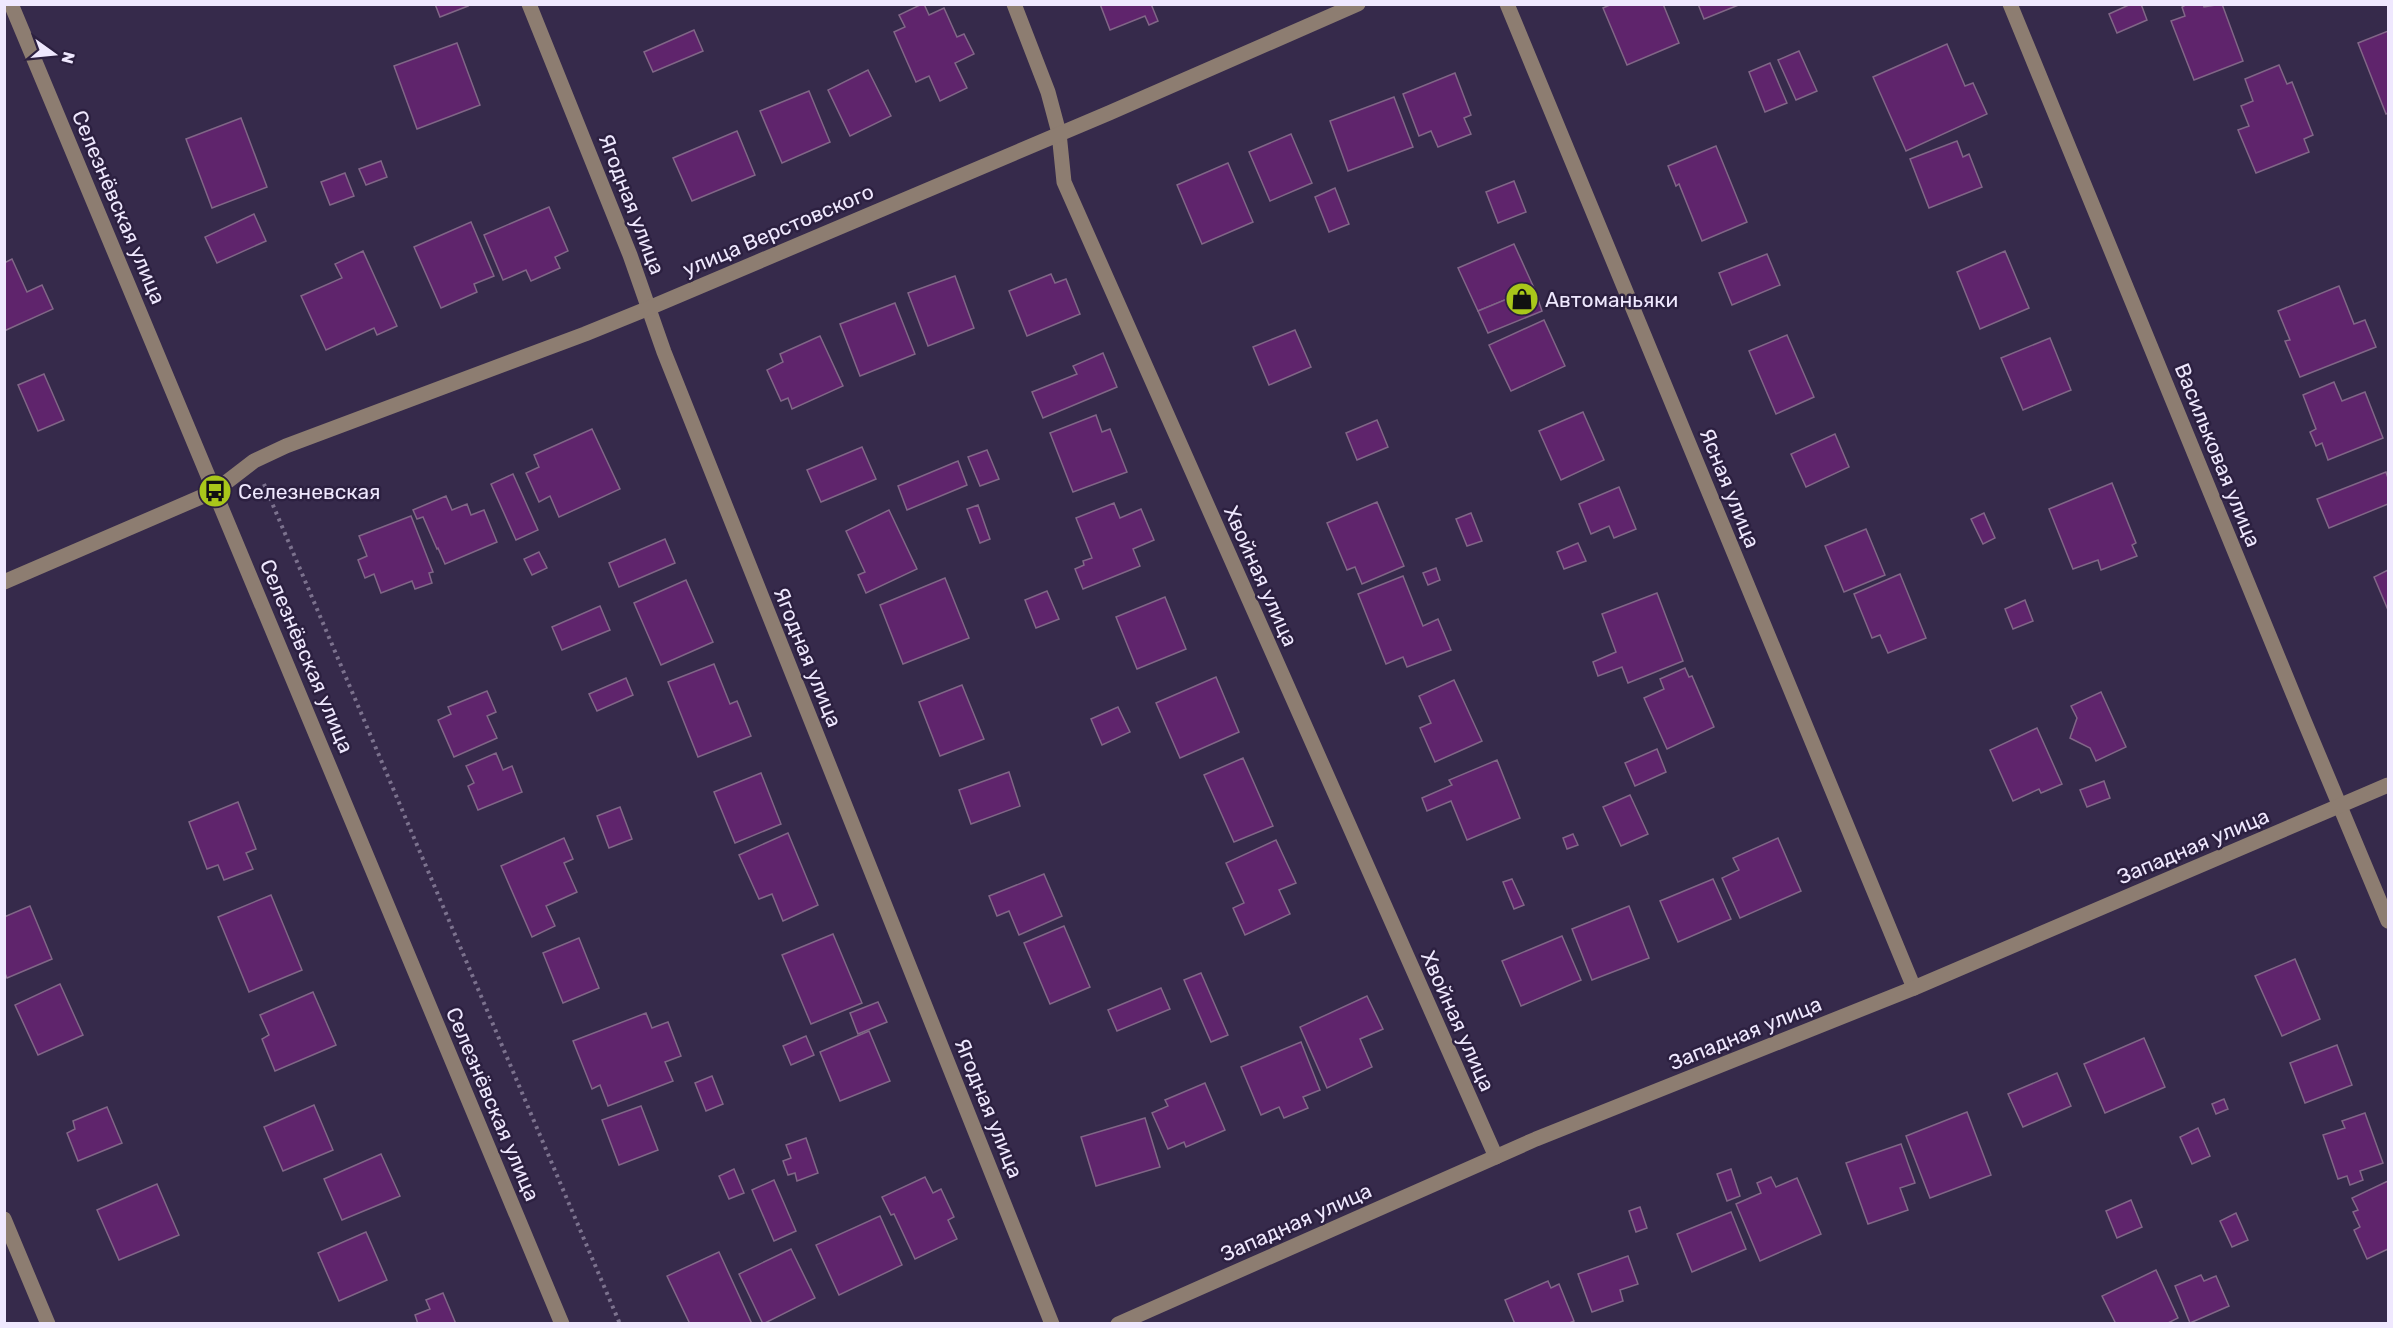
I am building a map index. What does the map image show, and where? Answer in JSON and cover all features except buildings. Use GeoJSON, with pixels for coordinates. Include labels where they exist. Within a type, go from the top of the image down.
{"type":"FeatureCollection","features":[{"type":"Feature","properties":{"kind":"street","name":"Селезнёвская улица"},"geometry":{"type":"LineString","coordinates":[[11,4],[562,1323]]}},
{"type":"Feature","properties":{"kind":"street","name":"Ягодная улица"},"geometry":{"type":"LineString","coordinates":[[529,4],[630,255],[664,352],[1052,1323]]}},
{"type":"Feature","properties":{"kind":"street","name":"Хвойная улица"},"geometry":{"type":"LineString","coordinates":[[1014,4],[1048,92],[1059,133],[1064,182],[1496,1157]]}},
{"type":"Feature","properties":{"kind":"street","name":"улица Верстовского"},"geometry":{"type":"LineString","coordinates":[[4,582],[215,491],[254,461],[286,446],[649,308],[1059,133],[1109,114],[1358,4]]}},
{"type":"Feature","properties":{"kind":"street","name":"Ясная улица"},"geometry":{"type":"LineString","coordinates":[[1507,4],[1914,988]]}},
{"type":"Feature","properties":{"kind":"street","name":"Васильковая улица"},"geometry":{"type":"LineString","coordinates":[[2010,4],[2388,921]]}},
{"type":"Feature","properties":{"kind":"street","name":"Западная улица"},"geometry":{"type":"LineString","coordinates":[[1118,1323],[1496,1157],[1914,988],[2388,785]]}},
{"type":"Feature","properties":{"kind":"street"},"geometry":{"type":"LineString","coordinates":[[4,1218],[48,1323]]}},
{"type":"Feature","properties":{"kind":"path"},"geometry":{"type":"LineString","coordinates":[[254,461],[620,1323]]}},
{"type":"Feature","properties":{"kind":"place","name":"Автоманьяки"},"geometry":{"type":"Point","coordinates":[1522,299]}},
{"type":"Feature","properties":{"kind":"place","name":"Селезневская"},"geometry":{"type":"Point","coordinates":[215,491]}}]}
